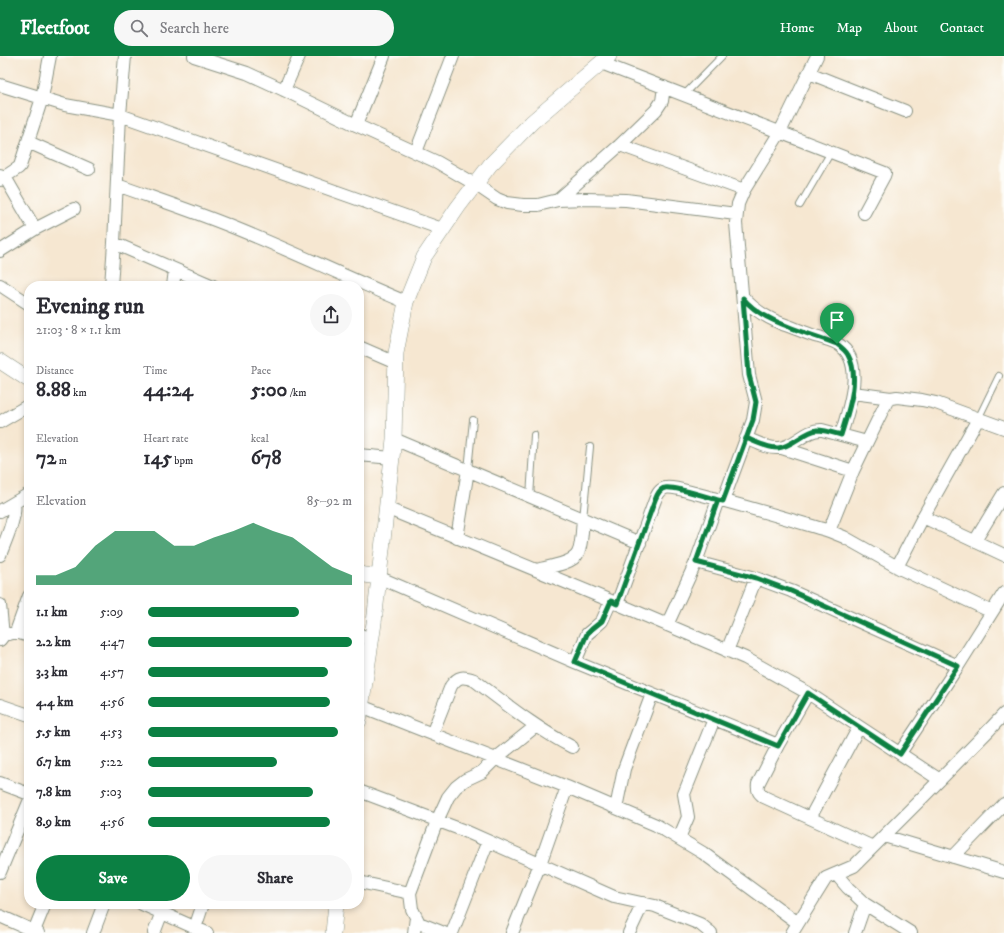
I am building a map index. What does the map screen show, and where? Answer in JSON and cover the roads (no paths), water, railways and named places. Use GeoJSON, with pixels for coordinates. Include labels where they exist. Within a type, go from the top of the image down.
{"type":"FeatureCollection","features":[{"type":"Feature","properties":{"kind":"street"},"geometry":{"type":"LineString","coordinates":[[35,229],[2,177],[20,166],[42,98],[50,56]]}},
{"type":"Feature","properties":{"kind":"street"},"geometry":{"type":"LineString","coordinates":[[111,281],[120,115],[125,56]]}},
{"type":"Feature","properties":{"kind":"street"},"geometry":{"type":"LineString","coordinates":[[194,56],[247,73],[284,90],[450,169],[497,199],[507,203],[538,205],[558,200],[626,200],[736,214]]}},
{"type":"Feature","properties":{"kind":"street"},"geometry":{"type":"LineString","coordinates":[[284,90],[299,56]]}},
{"type":"Feature","properties":{"kind":"street"},"geometry":{"type":"LineString","coordinates":[[356,125],[384,56]]}},
{"type":"Feature","properties":{"kind":"street"},"geometry":{"type":"LineString","coordinates":[[416,152],[453,56]]}},
{"type":"Feature","properties":{"kind":"street"},"geometry":{"type":"LineString","coordinates":[[667,625],[696,562],[753,420],[756,402],[749,375],[736,223],[738,204],[744,190],[780,132],[818,56]]}},
{"type":"Feature","properties":{"kind":"street"},"geometry":{"type":"LineString","coordinates":[[364,654],[365,637],[378,577],[394,439],[396,353],[406,302],[424,257],[458,206],[490,165],[532,122],[605,60],[664,88],[885,172],[864,213]]}},
{"type":"Feature","properties":{"kind":"street"},"geometry":{"type":"LineString","coordinates":[[809,73],[905,110]]}},
{"type":"Feature","properties":{"kind":"street"},"geometry":{"type":"LineString","coordinates":[[0,85],[65,105],[120,115],[442,229]]}},
{"type":"Feature","properties":{"kind":"street"},"geometry":{"type":"LineString","coordinates":[[558,200],[620,145],[659,106],[662,101],[664,88]]}},
{"type":"Feature","properties":{"kind":"street"},"geometry":{"type":"LineString","coordinates":[[28,142],[89,169]]}},
{"type":"Feature","properties":{"kind":"street"},"geometry":{"type":"LineString","coordinates":[[620,145],[744,190]]}},
{"type":"Feature","properties":{"kind":"street"},"geometry":{"type":"LineString","coordinates":[[117,185],[234,227],[356,281]]}},
{"type":"Feature","properties":{"kind":"street"},"geometry":{"type":"LineString","coordinates":[[0,251],[35,229],[74,209]]}},
{"type":"Feature","properties":{"kind":"street"},"geometry":{"type":"LineString","coordinates":[[114,243],[201,281]]}},
{"type":"Feature","properties":{"kind":"street"},"geometry":{"type":"LineString","coordinates":[[174,281],[175,270]]}},
{"type":"Feature","properties":{"kind":"street"},"geometry":{"type":"LineString","coordinates":[[364,284],[406,302]]}},
{"type":"Feature","properties":{"kind":"street"},"geometry":{"type":"LineString","coordinates":[[0,285],[24,301]]}},
{"type":"Feature","properties":{"kind":"street"},"geometry":{"type":"LineString","coordinates":[[743,298],[752,308],[766,316],[797,330],[837,344],[844,349],[848,355],[854,375],[853,393],[841,435]]}},
{"type":"Feature","properties":{"kind":"street"},"geometry":{"type":"LineString","coordinates":[[364,349],[396,363]]}},
{"type":"Feature","properties":{"kind":"street"},"geometry":{"type":"LineString","coordinates":[[0,361],[24,377]]}},
{"type":"Feature","properties":{"kind":"street"},"geometry":{"type":"LineString","coordinates":[[853,393],[922,400],[1004,428]]}},
{"type":"Feature","properties":{"kind":"street"},"geometry":{"type":"LineString","coordinates":[[829,531],[853,471],[887,402],[891,398]]}},
{"type":"Feature","properties":{"kind":"street"},"geometry":{"type":"LineString","coordinates":[[0,422],[24,408]]}},
{"type":"Feature","properties":{"kind":"street"},"geometry":{"type":"LineString","coordinates":[[897,567],[978,419]]}},
{"type":"Feature","properties":{"kind":"street"},"geometry":{"type":"LineString","coordinates":[[782,448],[816,430],[822,430],[867,442]]}},
{"type":"Feature","properties":{"kind":"street"},"geometry":{"type":"LineString","coordinates":[[746,438],[770,447],[782,448],[853,471]]}},
{"type":"Feature","properties":{"kind":"street"},"geometry":{"type":"LineString","coordinates":[[394,439],[640,544]]}},
{"type":"Feature","properties":{"kind":"street"},"geometry":{"type":"LineString","coordinates":[[364,455],[392,458]]}},
{"type":"Feature","properties":{"kind":"street"},"geometry":{"type":"LineString","coordinates":[[457,538],[468,470]]}},
{"type":"Feature","properties":{"kind":"street"},"geometry":{"type":"LineString","coordinates":[[575,662],[587,634],[602,621],[614,603],[640,544],[655,500],[661,490],[665,488],[674,488],[720,500],[829,531],[844,537],[897,567],[992,612]]}},
{"type":"Feature","properties":{"kind":"street"},"geometry":{"type":"LineString","coordinates":[[975,541],[1004,493]]}},
{"type":"Feature","properties":{"kind":"street"},"geometry":{"type":"LineString","coordinates":[[0,510],[24,497]]}},
{"type":"Feature","properties":{"kind":"street"},"geometry":{"type":"LineString","coordinates":[[0,555],[14,514],[14,503]]}},
{"type":"Feature","properties":{"kind":"street"},"geometry":{"type":"LineString","coordinates":[[386,508],[745,658],[808,693],[940,780]]}},
{"type":"Feature","properties":{"kind":"street"},"geometry":{"type":"LineString","coordinates":[[923,517],[1004,555]]}},
{"type":"Feature","properties":{"kind":"street"},"geometry":{"type":"LineString","coordinates":[[536,570],[570,561],[578,554],[580,549],[583,519]]}},
{"type":"Feature","properties":{"kind":"street"},"geometry":{"type":"LineString","coordinates":[[696,562],[756,578],[791,591],[958,666]]}},
{"type":"Feature","properties":{"kind":"street"},"geometry":{"type":"LineString","coordinates":[[364,575],[378,577],[575,662],[778,746]]}},
{"type":"Feature","properties":{"kind":"street"},"geometry":{"type":"LineString","coordinates":[[727,651],[756,578]]}},
{"type":"Feature","properties":{"kind":"street"},"geometry":{"type":"LineString","coordinates":[[900,754],[1004,593]]}},
{"type":"Feature","properties":{"kind":"street"},"geometry":{"type":"LineString","coordinates":[[0,605],[1,638],[16,632],[24,634]]}},
{"type":"Feature","properties":{"kind":"street"},"geometry":{"type":"LineString","coordinates":[[16,632],[24,610]]}},
{"type":"Feature","properties":{"kind":"street"},"geometry":{"type":"LineString","coordinates":[[432,734],[451,686],[458,678],[463,677],[474,680],[536,726],[572,747]]}},
{"type":"Feature","properties":{"kind":"street"},"geometry":{"type":"LineString","coordinates":[[808,693],[758,784],[759,792],[764,797],[873,847]]}},
{"type":"Feature","properties":{"kind":"street"},"geometry":{"type":"LineString","coordinates":[[616,808],[624,769],[652,694]]}},
{"type":"Feature","properties":{"kind":"street"},"geometry":{"type":"LineString","coordinates":[[0,705],[24,712]]}},
{"type":"Feature","properties":{"kind":"street"},"geometry":{"type":"LineString","coordinates":[[364,707],[567,787],[656,825],[679,838],[715,862],[795,928],[826,878],[854,866],[1004,714]]}},
{"type":"Feature","properties":{"kind":"street"},"geometry":{"type":"LineString","coordinates":[[679,838],[688,817],[684,794],[714,719]]}},
{"type":"Feature","properties":{"kind":"street"},"geometry":{"type":"LineString","coordinates":[[444,933],[419,923],[412,909],[410,894],[437,821],[448,797],[456,787],[465,780],[482,772],[494,759],[536,726]]}},
{"type":"Feature","properties":{"kind":"street"},"geometry":{"type":"LineString","coordinates":[[810,818],[859,727]]}},
{"type":"Feature","properties":{"kind":"street"},"geometry":{"type":"LineString","coordinates":[[0,783],[24,792]]}},
{"type":"Feature","properties":{"kind":"street"},"geometry":{"type":"LineString","coordinates":[[512,933],[540,864],[567,787]]}},
{"type":"Feature","properties":{"kind":"street"},"geometry":{"type":"LineString","coordinates":[[364,794],[464,831],[614,897],[655,906],[700,924],[711,933]]}},
{"type":"Feature","properties":{"kind":"street"},"geometry":{"type":"LineString","coordinates":[[953,857],[1002,809]]}},
{"type":"Feature","properties":{"kind":"street"},"geometry":{"type":"LineString","coordinates":[[0,872],[24,814]]}},
{"type":"Feature","properties":{"kind":"street"},"geometry":{"type":"LineString","coordinates":[[884,836],[1004,872]]}},
{"type":"Feature","properties":{"kind":"street"},"geometry":{"type":"LineString","coordinates":[[452,933],[488,841]]}},
{"type":"Feature","properties":{"kind":"street"},"geometry":{"type":"LineString","coordinates":[[836,874],[865,904],[911,933]]}},
{"type":"Feature","properties":{"kind":"street"},"geometry":{"type":"LineString","coordinates":[[364,883],[410,894]]}},
{"type":"Feature","properties":{"kind":"street"},"geometry":{"type":"LineString","coordinates":[[629,933],[643,903]]}},
{"type":"Feature","properties":{"kind":"street"},"geometry":{"type":"LineString","coordinates":[[855,933],[865,904]]}},
{"type":"Feature","properties":{"kind":"street"},"geometry":{"type":"LineString","coordinates":[[0,916],[15,929],[36,932],[43,909]]}},
{"type":"Feature","properties":{"kind":"street"},"geometry":{"type":"LineString","coordinates":[[93,933],[102,909]]}},
{"type":"Feature","properties":{"kind":"street"},"geometry":{"type":"LineString","coordinates":[[154,909],[207,933]]}},
{"type":"Feature","properties":{"kind":"street"},"geometry":{"type":"LineString","coordinates":[[195,928],[201,909]]}},
{"type":"Feature","properties":{"kind":"street"},"geometry":{"type":"LineString","coordinates":[[333,933],[335,909]]}},
{"type":"Feature","properties":{"kind":"street"},"geometry":{"type":"LineString","coordinates":[[154,933],[162,912]]}},
{"type":"Feature","properties":{"kind":"street"},"geometry":{"type":"LineString","coordinates":[[414,933],[416,917]]}},
{"type":"Feature","properties":{"kind":"lane"},"geometry":{"type":"LineString","coordinates":[[684,95],[722,56]]}},
{"type":"Feature","properties":{"kind":"lane"},"geometry":{"type":"LineString","coordinates":[[800,205],[831,152]]}},
{"type":"Feature","properties":{"kind":"lane"},"geometry":{"type":"LineString","coordinates":[[978,419],[999,376]]}},
{"type":"Feature","properties":{"kind":"lane"},"geometry":{"type":"LineString","coordinates":[[468,470],[473,420]]}},
{"type":"Feature","properties":{"kind":"lane"},"geometry":{"type":"LineString","coordinates":[[530,497],[534,435]]}},
{"type":"Feature","properties":{"kind":"lane"},"geometry":{"type":"LineString","coordinates":[[583,519],[590,447]]}}]}
